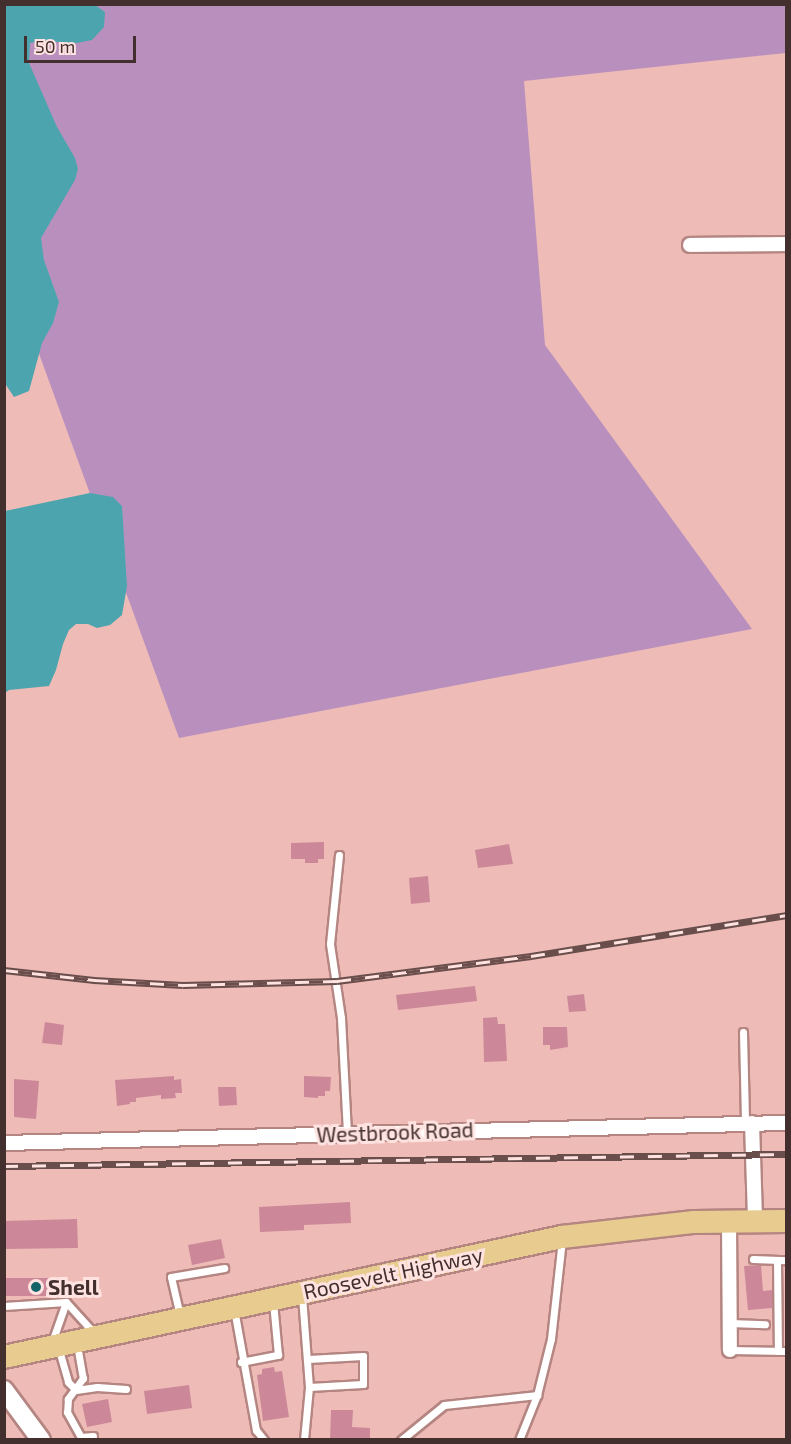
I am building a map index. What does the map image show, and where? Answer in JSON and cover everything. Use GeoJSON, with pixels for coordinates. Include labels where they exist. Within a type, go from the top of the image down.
{"type":"FeatureCollection","features":[{"type":"Feature","properties":{"kind":"main road","name":"Roosevelt Highway"},"geometry":{"type":"LineString","coordinates":[[4,1357],[562,1237],[632,1227],[729,1221],[786,1221]]}},
{"type":"Feature","properties":{"kind":"street"},"geometry":{"type":"LineString","coordinates":[[690,245],[786,244]]}},
{"type":"Feature","properties":{"kind":"street"},"geometry":{"type":"LineString","coordinates":[[749,1123],[755,1221]]}},
{"type":"Feature","properties":{"kind":"street","name":"Westbrook Road"},"geometry":{"type":"LineString","coordinates":[[4,1143],[786,1123]]}},
{"type":"Feature","properties":{"kind":"street"},"geometry":{"type":"LineString","coordinates":[[729,1221],[730,1350]]}},
{"type":"Feature","properties":{"kind":"street"},"geometry":{"type":"LineString","coordinates":[[4,1390],[41,1440]]}},
{"type":"Feature","properties":{"kind":"lane"},"geometry":{"type":"LineString","coordinates":[[339,855],[330,944],[341,1018],[347,1133]]}},
{"type":"Feature","properties":{"kind":"lane"},"geometry":{"type":"LineString","coordinates":[[743,1032],[749,1123]]}},
{"type":"Feature","properties":{"kind":"lane"},"geometry":{"type":"LineString","coordinates":[[519,1440],[537,1395],[551,1339],[562,1237]]}},
{"type":"Feature","properties":{"kind":"lane"},"geometry":{"type":"LineString","coordinates":[[753,1259],[786,1260]]}},
{"type":"Feature","properties":{"kind":"lane"},"geometry":{"type":"LineString","coordinates":[[777,1260],[778,1351]]}},
{"type":"Feature","properties":{"kind":"lane"},"geometry":{"type":"LineString","coordinates":[[181,1319],[171,1277],[224,1268]]}},
{"type":"Feature","properties":{"kind":"lane"},"geometry":{"type":"LineString","coordinates":[[302,1293],[309,1387],[304,1440]]}},
{"type":"Feature","properties":{"kind":"lane"},"geometry":{"type":"LineString","coordinates":[[241,1362],[278,1355],[272,1299]]}},
{"type":"Feature","properties":{"kind":"lane"},"geometry":{"type":"LineString","coordinates":[[4,1306],[66,1302]]}},
{"type":"Feature","properties":{"kind":"lane"},"geometry":{"type":"LineString","coordinates":[[66,1302],[70,1343],[68,1382],[76,1390]]}},
{"type":"Feature","properties":{"kind":"lane"},"geometry":{"type":"LineString","coordinates":[[66,1302],[70,1343],[83,1378],[68,1399],[67,1412],[81,1437],[93,1436]]}},
{"type":"Feature","properties":{"kind":"lane"},"geometry":{"type":"LineString","coordinates":[[233,1307],[241,1339],[241,1362],[256,1430],[264,1440]]}},
{"type":"Feature","properties":{"kind":"lane"},"geometry":{"type":"LineString","coordinates":[[729,1323],[765,1324]]}},
{"type":"Feature","properties":{"kind":"lane"},"geometry":{"type":"LineString","coordinates":[[730,1350],[786,1351]]}},
{"type":"Feature","properties":{"kind":"lane"},"geometry":{"type":"LineString","coordinates":[[308,1359],[363,1356],[363,1384],[309,1387]]}},
{"type":"Feature","properties":{"kind":"lane"},"geometry":{"type":"LineString","coordinates":[[76,1390],[97,1387],[126,1389]]}},
{"type":"Feature","properties":{"kind":"lane"},"geometry":{"type":"LineString","coordinates":[[401,1440],[444,1406],[537,1395]]}},
{"type":"Feature","properties":{"kind":"shaded area"},"geometry":{"type":"Polygon","coordinates":[[[5,5],[786,5],[786,53],[524,81],[545,345],[752,629],[179,738],[26,318],[5,5]]]}},
{"type":"Feature","properties":{"kind":"water"},"geometry":{"type":"Polygon","coordinates":[[[5,4],[95,5],[105,12],[104,27],[92,40],[77,43],[41,41],[30,43],[29,63],[57,127],[75,158],[78,169],[75,180],[41,238],[44,260],[59,302],[53,323],[42,343],[29,391],[14,397],[4,382],[5,4]]]}},
{"type":"Feature","properties":{"kind":"water"},"geometry":{"type":"Polygon","coordinates":[[[90,493],[113,497],[122,506],[127,586],[122,615],[110,625],[97,628],[88,624],[76,624],[69,630],[49,686],[9,690],[5,693],[5,511],[90,493]]]}},
{"type":"Feature","properties":{"kind":"building"},"geometry":{"type":"Polygon","coordinates":[[[324,842],[324,859],[318,859],[318,863],[305,863],[305,859],[291,859],[291,843],[324,842]]]}},
{"type":"Feature","properties":{"kind":"building"},"geometry":{"type":"Polygon","coordinates":[[[509,844],[513,864],[478,868],[475,850],[509,844]]]}},
{"type":"Feature","properties":{"kind":"building"},"geometry":{"type":"Polygon","coordinates":[[[428,876],[430,902],[411,904],[409,878],[428,876]]]}},
{"type":"Feature","properties":{"kind":"building"},"geometry":{"type":"Polygon","coordinates":[[[475,986],[477,1001],[398,1010],[396,995],[475,986]]]}},
{"type":"Feature","properties":{"kind":"building"},"geometry":{"type":"Polygon","coordinates":[[[584,994],[586,1011],[569,1012],[567,996],[584,994]]]}},
{"type":"Feature","properties":{"kind":"building"},"geometry":{"type":"Polygon","coordinates":[[[497,1017],[498,1024],[505,1024],[507,1061],[484,1062],[483,1018],[497,1017]]]}},
{"type":"Feature","properties":{"kind":"building"},"geometry":{"type":"Polygon","coordinates":[[[45,1022],[64,1025],[62,1045],[42,1043],[45,1022]]]}},
{"type":"Feature","properties":{"kind":"building"},"geometry":{"type":"Polygon","coordinates":[[[543,1027],[567,1027],[568,1047],[550,1050],[550,1045],[543,1045],[543,1027]]]}},
{"type":"Feature","properties":{"kind":"building"},"geometry":{"type":"Polygon","coordinates":[[[174,1076],[174,1080],[181,1079],[182,1093],[175,1093],[176,1098],[161,1099],[161,1095],[136,1098],[136,1102],[117,1106],[115,1080],[174,1076]]]}},
{"type":"Feature","properties":{"kind":"building"},"geometry":{"type":"Polygon","coordinates":[[[304,1076],[331,1077],[330,1091],[325,1091],[325,1096],[318,1096],[318,1098],[304,1097],[304,1076]]]}},
{"type":"Feature","properties":{"kind":"building"},"geometry":{"type":"Polygon","coordinates":[[[14,1079],[39,1081],[36,1119],[14,1117],[14,1079]]]}},
{"type":"Feature","properties":{"kind":"building"},"geometry":{"type":"Polygon","coordinates":[[[218,1087],[236,1087],[237,1105],[219,1106],[218,1087]]]}},
{"type":"Feature","properties":{"kind":"building"},"geometry":{"type":"Polygon","coordinates":[[[350,1202],[351,1223],[304,1225],[304,1230],[260,1232],[259,1207],[350,1202]]]}},
{"type":"Feature","properties":{"kind":"building"},"geometry":{"type":"Polygon","coordinates":[[[77,1219],[78,1248],[4,1249],[4,1221],[77,1219]]]}},
{"type":"Feature","properties":{"kind":"building"},"geometry":{"type":"Polygon","coordinates":[[[221,1239],[225,1258],[192,1265],[188,1245],[221,1239]]]}},
{"type":"Feature","properties":{"kind":"building"},"geometry":{"type":"Polygon","coordinates":[[[761,1265],[763,1291],[772,1290],[772,1308],[748,1310],[744,1266],[761,1265]]]}},
{"type":"Feature","properties":{"kind":"building","name":"Shell"},"geometry":{"type":"Polygon","coordinates":[[[4,1278],[67,1278],[67,1296],[4,1296],[4,1278]]]}},
{"type":"Feature","properties":{"kind":"building"},"geometry":{"type":"Polygon","coordinates":[[[274,1367],[275,1372],[282,1371],[289,1417],[263,1421],[257,1375],[262,1374],[262,1369],[274,1367]]]}},
{"type":"Feature","properties":{"kind":"building"},"geometry":{"type":"Polygon","coordinates":[[[189,1385],[192,1408],[147,1414],[144,1391],[189,1385]]]}},
{"type":"Feature","properties":{"kind":"building"},"geometry":{"type":"Polygon","coordinates":[[[108,1399],[112,1422],[87,1427],[82,1404],[108,1399]]]}},
{"type":"Feature","properties":{"kind":"building"},"geometry":{"type":"Polygon","coordinates":[[[331,1410],[353,1410],[352,1427],[370,1428],[370,1440],[330,1440],[331,1410]]]}},
{"type":"Feature","properties":{"kind":"railway"},"geometry":{"type":"LineString","coordinates":[[4,970],[94,980],[183,985],[337,981],[531,956],[786,915]]}},
{"type":"Feature","properties":{"kind":"railway"},"geometry":{"type":"LineString","coordinates":[[4,1166],[786,1154]]}},
{"type":"Feature","properties":{"kind":"place","name":"Shell"},"geometry":{"type":"Point","coordinates":[36,1287]}}]}
